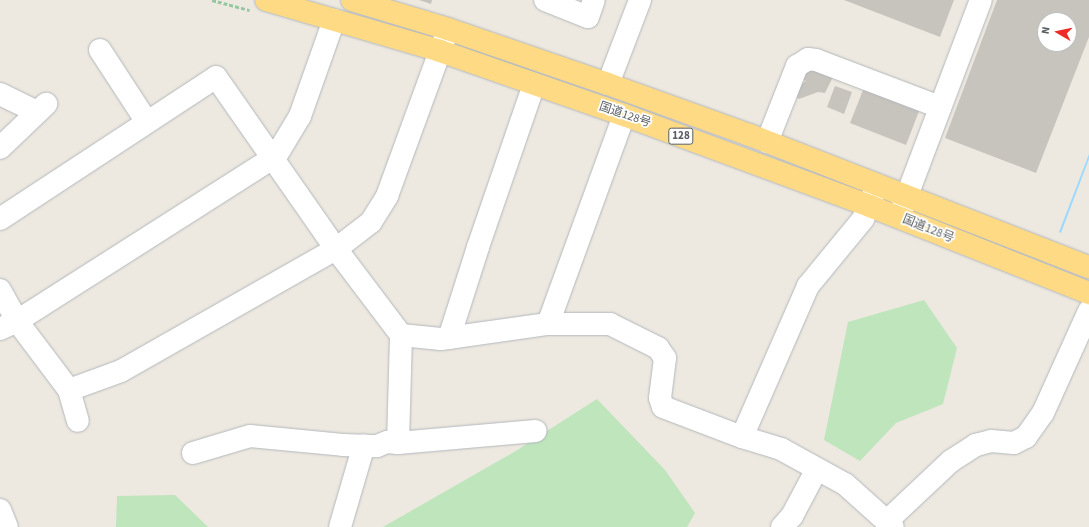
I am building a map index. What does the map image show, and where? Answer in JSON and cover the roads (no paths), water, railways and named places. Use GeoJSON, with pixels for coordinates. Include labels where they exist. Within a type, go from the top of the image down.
{"type":"FeatureCollection","features":[{"type":"Feature","properties":{"kind":"highway","name":"国道128号"},"geometry":{"type":"LineString","coordinates":[[266,0],[440,51],[624,115],[870,206],[1089,293]]}},
{"type":"Feature","properties":{"kind":"highway","name":"国道128号"},"geometry":{"type":"LineString","coordinates":[[352,0],[448,29],[608,84],[768,142],[1089,267]]}},
{"type":"Feature","properties":{"kind":"street"},"geometry":{"type":"LineString","coordinates":[[545,0],[588,17],[594,0]]}},
{"type":"Feature","properties":{"kind":"street"},"geometry":{"type":"LineString","coordinates":[[608,84],[640,0]]}},
{"type":"Feature","properties":{"kind":"street"},"geometry":{"type":"LineString","coordinates":[[898,217],[981,0]]}},
{"type":"Feature","properties":{"kind":"street"},"geometry":{"type":"LineString","coordinates":[[9,325],[276,156],[300,116],[334,20]]}},
{"type":"Feature","properties":{"kind":"street"},"geometry":{"type":"LineString","coordinates":[[69,390],[121,371],[336,249],[371,222],[387,196],[448,29]]}},
{"type":"Feature","properties":{"kind":"street"},"geometry":{"type":"LineString","coordinates":[[100,50],[147,122]]}},
{"type":"Feature","properties":{"kind":"street"},"geometry":{"type":"LineString","coordinates":[[768,142],[795,70],[802,61],[808,59],[940,107]]}},
{"type":"Feature","properties":{"kind":"street"},"geometry":{"type":"LineString","coordinates":[[0,219],[216,77],[336,249],[401,335],[398,443]]}},
{"type":"Feature","properties":{"kind":"street"},"geometry":{"type":"LineString","coordinates":[[449,338],[478,247],[534,84]]}},
{"type":"Feature","properties":{"kind":"street"},"geometry":{"type":"LineString","coordinates":[[0,94],[42,108],[0,148]]}},
{"type":"Feature","properties":{"kind":"street"},"geometry":{"type":"LineString","coordinates":[[548,324],[624,115]]}},
{"type":"Feature","properties":{"kind":"street"},"geometry":{"type":"LineString","coordinates":[[742,437],[808,286],[863,219],[870,206],[877,184]]}},
{"type":"Feature","properties":{"kind":"street"},"geometry":{"type":"LineString","coordinates":[[0,290],[9,325],[69,390],[78,421]]}},
{"type":"Feature","properties":{"kind":"street"},"geometry":{"type":"LineString","coordinates":[[401,335],[441,339],[548,324],[610,324],[658,348],[665,358],[660,398],[663,407],[742,437],[781,449],[845,484],[890,524],[951,461],[976,445],[991,441],[1014,443],[1026,437],[1043,413],[1089,311]]}},
{"type":"Feature","properties":{"kind":"street"},"geometry":{"type":"LineString","coordinates":[[193,453],[250,436],[377,446],[387,442],[398,443],[535,431]]}},
{"type":"Feature","properties":{"kind":"street"},"geometry":{"type":"LineString","coordinates":[[340,527],[364,445]]}},
{"type":"Feature","properties":{"kind":"street"},"geometry":{"type":"LineString","coordinates":[[782,527],[792,516],[817,469]]}},
{"type":"Feature","properties":{"kind":"street"},"geometry":{"type":"LineString","coordinates":[[0,510],[7,527]]}},
{"type":"Feature","properties":{"kind":"water"},"geometry":{"type":"Polygon","coordinates":[[[1089,154],[1089,159],[1061,233],[1059,232],[1089,154]]]}}]}
